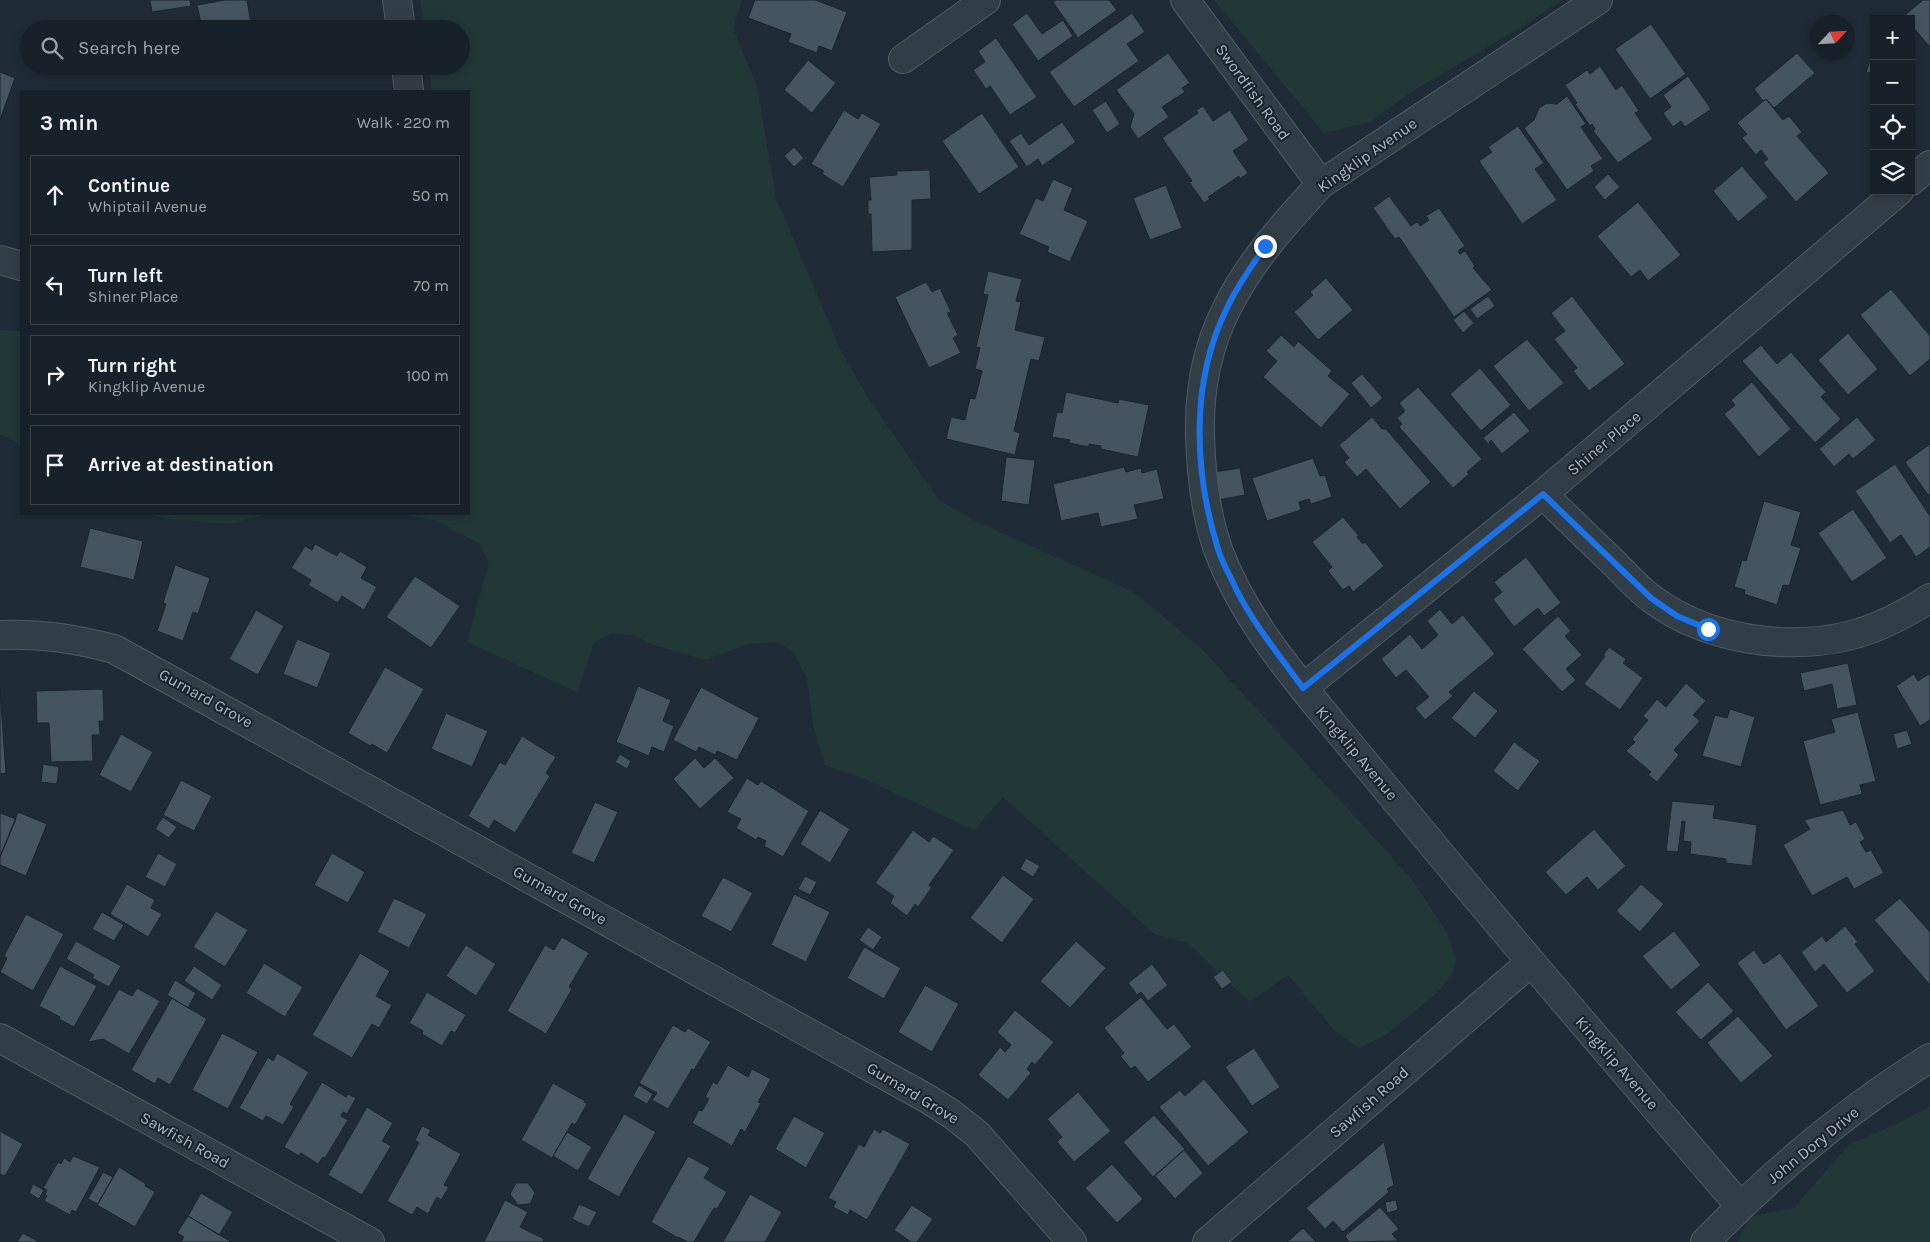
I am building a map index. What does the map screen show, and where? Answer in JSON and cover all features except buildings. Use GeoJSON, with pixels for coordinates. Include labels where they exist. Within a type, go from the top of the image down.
{"type":"FeatureCollection","features":[{"type":"Feature","properties":{"kind":"street"},"geometry":{"type":"LineString","coordinates":[[397,0],[400,20]]}},
{"type":"Feature","properties":{"kind":"street"},"geometry":{"type":"LineString","coordinates":[[903,59],[986,0]]}},
{"type":"Feature","properties":{"kind":"street","name":"Swordfish Road"},"geometry":{"type":"LineString","coordinates":[[1185,0],[1321,184]]}},
{"type":"Feature","properties":{"kind":"street","name":"Kingklip Avenue"},"geometry":{"type":"LineString","coordinates":[[1598,0],[1321,184],[1265,246],[1226,308],[1204,374],[1200,412],[1200,458],[1207,503],[1218,551],[1238,592],[1266,637],[1303,688],[1531,962],[1740,1206]]}},
{"type":"Feature","properties":{"kind":"street"},"geometry":{"type":"LineString","coordinates":[[407,75],[409,90]]}},
{"type":"Feature","properties":{"kind":"street"},"geometry":{"type":"LineString","coordinates":[[1915,178],[1930,165]]}},
{"type":"Feature","properties":{"kind":"street","name":"Shiner Place"},"geometry":{"type":"LineString","coordinates":[[1303,688],[1543,494],[1894,195]]}},
{"type":"Feature","properties":{"kind":"street"},"geometry":{"type":"LineString","coordinates":[[0,260],[20,266]]}},
{"type":"Feature","properties":{"kind":"street"},"geometry":{"type":"LineString","coordinates":[[1543,494],[1651,598],[1677,616],[1708,629],[1744,638],[1781,641],[1808,641],[1848,636],[1882,624],[1930,598]]}},
{"type":"Feature","properties":{"kind":"street","name":"Gurnard Grove"},"geometry":{"type":"LineString","coordinates":[[0,635],[46,635],[114,649],[928,1099],[953,1115],[977,1134],[1072,1242]]}},
{"type":"Feature","properties":{"kind":"street","name":"Sawfish Road"},"geometry":{"type":"LineString","coordinates":[[1207,1242],[1531,962]]}},
{"type":"Feature","properties":{"kind":"street","name":"Sawfish Road"},"geometry":{"type":"LineString","coordinates":[[0,1038],[370,1242]]}},
{"type":"Feature","properties":{"kind":"street","name":"John Dory Drive"},"geometry":{"type":"LineString","coordinates":[[1705,1242],[1740,1206],[1830,1128],[1930,1058]]}},
{"type":"Feature","properties":{"kind":"green space"},"geometry":{"type":"Polygon","coordinates":[[[420,0],[742,0],[733,29],[757,86],[776,198],[840,349],[870,401],[939,500],[975,521],[1134,592],[1202,649],[1411,878],[1447,933],[1456,960],[1452,974],[1438,992],[1387,1034],[1359,1048],[1335,1031],[1288,975],[1249,1002],[1188,943],[1154,934],[1003,797],[974,830],[867,780],[825,765],[813,724],[807,679],[793,652],[778,642],[749,644],[706,660],[656,646],[632,635],[611,633],[594,643],[577,692],[467,642],[489,562],[480,544],[435,520],[403,515],[470,515],[470,90],[432,90],[430,75],[470,75],[470,20],[423,20],[420,0]]]}},
{"type":"Feature","properties":{"kind":"green space"},"geometry":{"type":"Polygon","coordinates":[[[1214,0],[1562,0],[1523,26],[1413,91],[1370,122],[1324,133],[1214,0]]]}},
{"type":"Feature","properties":{"kind":"green space"},"geometry":{"type":"Polygon","coordinates":[[[0,330],[20,331],[20,448],[17,442],[0,434],[0,330]]]}},
{"type":"Feature","properties":{"kind":"green space"},"geometry":{"type":"Polygon","coordinates":[[[152,515],[262,515],[230,524],[166,519],[152,515]]]}},
{"type":"Feature","properties":{"kind":"green space"},"geometry":{"type":"Polygon","coordinates":[[[1930,1106],[1930,1242],[1738,1242],[1749,1217],[1794,1208],[1848,1145],[1901,1122],[1930,1106]]]}},
{"type":"Feature","properties":{"kind":"route"},"geometry":{"type":"LineString","coordinates":[[1265,246],[1226,308],[1204,374],[1200,412],[1200,458],[1207,503],[1218,551],[1238,592],[1266,637],[1303,688],[1543,494],[1651,598],[1677,616],[1708,629]]}}]}
